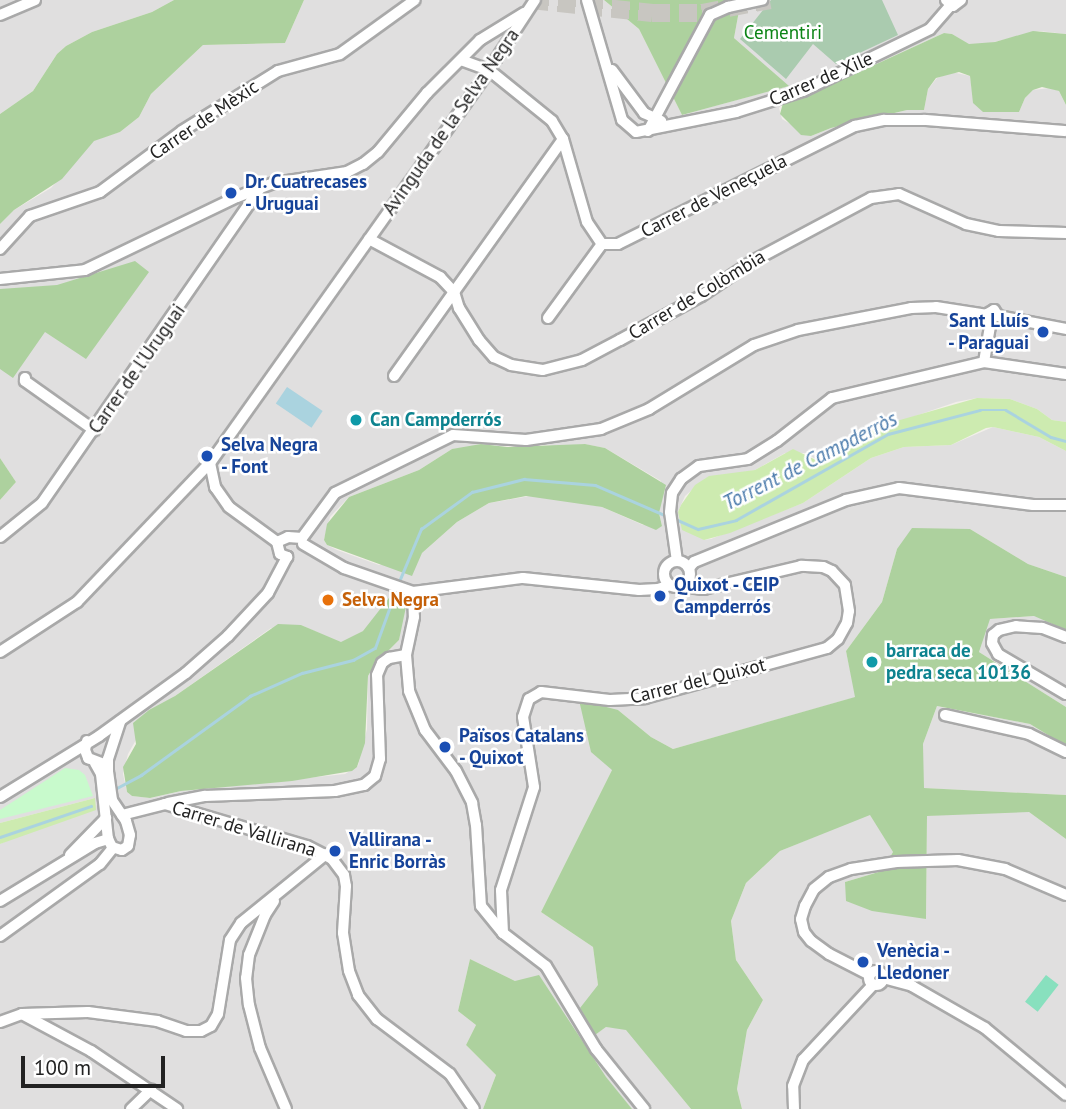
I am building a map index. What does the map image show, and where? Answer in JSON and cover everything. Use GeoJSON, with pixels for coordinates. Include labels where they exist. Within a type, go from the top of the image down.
{"type":"FeatureCollection","features":[{"type":"Feature","properties":{"kind":"street"},"geometry":{"type":"LineString","coordinates":[[0,15],[35,0]]}},
{"type":"Feature","properties":{"kind":"street","name":"Carrer de Mèxic"},"geometry":{"type":"LineString","coordinates":[[0,249],[30,216],[100,192],[182,131],[278,71],[340,54],[415,0]]}},
{"type":"Feature","properties":{"kind":"street","name":"Avinguda de la Selva Negra"},"geometry":{"type":"LineString","coordinates":[[0,652],[77,602],[210,463],[489,71],[535,0]]}},
{"type":"Feature","properties":{"kind":"street"},"geometry":{"type":"LineString","coordinates":[[587,0],[622,120],[636,132],[648,131],[710,15],[727,7],[762,0]]}},
{"type":"Feature","properties":{"kind":"street","name":"Carrer de Xile"},"geometry":{"type":"LineString","coordinates":[[648,131],[736,112],[803,91],[930,29],[948,3],[956,6],[961,0]]}},
{"type":"Feature","properties":{"kind":"street"},"geometry":{"type":"LineString","coordinates":[[0,279],[96,266],[175,225],[260,188],[285,181],[347,172],[363,164],[378,152],[427,93],[480,40],[527,11]]}},
{"type":"Feature","properties":{"kind":"street"},"geometry":{"type":"LineString","coordinates":[[461,60],[489,71],[552,121],[563,139],[587,222],[602,244],[548,318]]}},
{"type":"Feature","properties":{"kind":"street"},"geometry":{"type":"LineString","coordinates":[[607,64],[644,113],[678,125]]}},
{"type":"Feature","properties":{"kind":"street","name":"Carrer de Veneçuela"},"geometry":{"type":"LineString","coordinates":[[602,244],[618,244],[855,126],[884,120],[925,120],[1066,131]]}},
{"type":"Feature","properties":{"kind":"street"},"geometry":{"type":"LineString","coordinates":[[394,376],[563,139]]}},
{"type":"Feature","properties":{"kind":"street","name":"Carrer de l'Uruguai"},"geometry":{"type":"LineString","coordinates":[[0,537],[42,503],[260,188]]}},
{"type":"Feature","properties":{"kind":"street","name":"Carrer de Colòmbia"},"geometry":{"type":"LineString","coordinates":[[369,239],[440,277],[454,292],[459,308],[486,350],[511,365],[542,370],[582,360],[611,345],[701,296],[753,261],[872,198],[899,194],[966,224],[999,231],[1066,233]]}},
{"type":"Feature","properties":{"kind":"street"},"geometry":{"type":"LineString","coordinates":[[0,797],[99,736],[186,673],[228,636],[268,593],[288,557],[303,541],[335,493],[453,435],[527,440],[601,429],[640,414],[754,345],[799,330],[911,308],[936,307],[1066,329]]}},
{"type":"Feature","properties":{"kind":"street"},"geometry":{"type":"LineString","coordinates":[[984,362],[992,317]]}},
{"type":"Feature","properties":{"kind":"street"},"geometry":{"type":"LineString","coordinates":[[677,561],[671,518],[672,493],[681,479],[699,466],[748,459],[778,441],[832,398],[984,362],[1066,374]]}},
{"type":"Feature","properties":{"kind":"street"},"geometry":{"type":"LineString","coordinates":[[25,378],[25,381],[94,430]]}},
{"type":"Feature","properties":{"kind":"street"},"geometry":{"type":"LineString","coordinates":[[210,463],[215,487],[229,507],[277,542],[280,554],[288,557]]}},
{"type":"Feature","properties":{"kind":"street"},"geometry":{"type":"LineString","coordinates":[[277,542],[288,537],[303,541],[344,568],[413,592],[454,584],[523,578],[639,590],[670,585],[679,587],[688,581],[689,568],[694,562],[846,500],[900,488],[1033,505],[1066,505]]}},
{"type":"Feature","properties":{"kind":"street"},"geometry":{"type":"LineString","coordinates":[[677,561],[689,568]]}},
{"type":"Feature","properties":{"kind":"street"},"geometry":{"type":"LineString","coordinates":[[670,585],[664,572],[669,564],[677,561]]}},
{"type":"Feature","properties":{"kind":"street","name":"Carrer del Quixot"},"geometry":{"type":"LineString","coordinates":[[503,933],[501,890],[534,787],[523,717],[528,699],[541,692],[610,701],[645,698],[827,648],[838,639],[847,623],[849,611],[845,586],[832,571],[823,567],[801,566],[704,589],[695,588],[688,581]]}},
{"type":"Feature","properties":{"kind":"street"},"geometry":{"type":"LineString","coordinates":[[413,592],[414,617],[406,655],[406,677],[414,708],[425,730],[456,771],[471,803],[476,824],[481,906],[503,933],[546,966],[596,1049],[645,1109]]}},
{"type":"Feature","properties":{"kind":"street"},"geometry":{"type":"LineString","coordinates":[[1066,637],[1042,628],[1016,626],[999,630],[993,635],[992,643],[998,654],[1066,694]]}},
{"type":"Feature","properties":{"kind":"street"},"geometry":{"type":"LineString","coordinates":[[165,804],[205,796],[335,791],[364,785],[375,776],[380,759],[377,675],[382,663],[389,658],[406,655]]}},
{"type":"Feature","properties":{"kind":"street"},"geometry":{"type":"LineString","coordinates":[[945,715],[1029,734],[1066,752]]}},
{"type":"Feature","properties":{"kind":"street"},"geometry":{"type":"LineString","coordinates":[[120,719],[108,759],[111,800],[128,826]]}},
{"type":"Feature","properties":{"kind":"street"},"geometry":{"type":"LineString","coordinates":[[99,736],[107,739],[112,747]]}},
{"type":"Feature","properties":{"kind":"street"},"geometry":{"type":"LineString","coordinates":[[0,936],[100,864],[110,844],[101,774],[85,750],[87,741]]}},
{"type":"Feature","properties":{"kind":"street"},"geometry":{"type":"LineString","coordinates":[[54,762],[68,758],[108,759]]}},
{"type":"Feature","properties":{"kind":"street","name":"Carrer de Vallirana"},"geometry":{"type":"LineString","coordinates":[[105,819],[165,804],[326,855],[339,867],[346,886],[343,933],[349,971],[358,995],[376,1019],[450,1074],[474,1109]]}},
{"type":"Feature","properties":{"kind":"street","name":"Carrer de Vallirana"},"geometry":{"type":"LineString","coordinates":[[110,844],[122,850],[128,846],[131,839],[128,826],[142,811]]}},
{"type":"Feature","properties":{"kind":"street"},"geometry":{"type":"LineString","coordinates":[[63,864],[105,819]]}},
{"type":"Feature","properties":{"kind":"street"},"geometry":{"type":"LineString","coordinates":[[0,901],[95,843],[110,844]]}},
{"type":"Feature","properties":{"kind":"street"},"geometry":{"type":"LineString","coordinates":[[0,1023],[22,1014],[112,1014],[157,1021],[186,1031],[201,1031],[211,1026],[218,1014],[230,940],[252,912],[276,898],[326,855]]}},
{"type":"Feature","properties":{"kind":"street"},"geometry":{"type":"LineString","coordinates":[[871,980],[829,954],[811,941],[804,932],[802,919],[805,906],[814,889],[829,877],[851,869],[895,862],[958,860],[1004,869],[1066,895]]}},
{"type":"Feature","properties":{"kind":"street"},"geometry":{"type":"LineString","coordinates":[[276,898],[257,935],[246,978],[256,1037],[286,1109]]}},
{"type":"Feature","properties":{"kind":"street"},"geometry":{"type":"LineString","coordinates":[[794,1109],[793,1086],[803,1060],[878,971],[883,978],[912,986],[985,1028],[1066,1095]]}},
{"type":"Feature","properties":{"kind":"street"},"geometry":{"type":"LineString","coordinates":[[22,1014],[90,1051],[177,1109]]}},
{"type":"Feature","properties":{"kind":"street"},"geometry":{"type":"LineString","coordinates":[[131,1109],[150,1090]]}},
{"type":"Feature","properties":{"kind":"shaded area"},"geometry":{"type":"Polygon","coordinates":[[[0,0],[174,0],[152,12],[92,32],[66,46],[57,54],[33,91],[0,114],[0,0]]]}},
{"type":"Feature","properties":{"kind":"shaded area"},"geometry":{"type":"Polygon","coordinates":[[[304,0],[604,0],[639,29],[682,115],[788,86],[734,38],[741,0],[1066,0],[1066,34],[1039,31],[986,44],[968,44],[952,34],[944,33],[809,95],[783,103],[779,108],[782,119],[811,136],[831,128],[907,110],[924,110],[928,89],[937,78],[952,72],[970,76],[973,97],[983,112],[1019,112],[1025,98],[1033,90],[1050,88],[1059,91],[1066,105],[1066,422],[1052,420],[1037,409],[1010,399],[977,398],[956,402],[866,433],[822,463],[806,453],[785,453],[755,470],[702,481],[685,496],[678,512],[704,540],[711,539],[803,503],[871,458],[904,447],[951,445],[993,427],[1039,437],[1066,451],[1066,577],[1028,564],[970,529],[897,549],[882,602],[846,651],[856,697],[673,749],[651,737],[618,710],[612,770],[541,912],[593,947],[598,985],[596,1034],[606,1027],[626,1029],[691,1109],[632,1109],[515,981],[470,959],[458,1011],[476,1025],[466,1045],[496,1075],[483,1109],[0,1109],[0,844],[95,798],[0,823],[0,500],[16,482],[0,458],[0,224],[14,210],[51,188],[94,140],[120,132],[139,117],[151,94],[203,45],[285,43],[304,0]],[[539,444],[452,449],[419,470],[349,497],[330,517],[324,539],[327,545],[337,550],[379,565],[422,553],[457,522],[489,503],[536,495],[602,507],[643,525],[662,526],[659,513],[661,481],[605,448],[584,444],[560,447],[539,444]],[[301,625],[271,628],[175,696],[137,738],[128,754],[123,774],[127,792],[132,796],[151,798],[181,791],[345,774],[358,766],[367,729],[368,676],[375,664],[399,640],[400,633],[363,631],[341,643],[301,625]]]}},
{"type":"Feature","properties":{"kind":"shaded area"},"geometry":{"type":"Polygon","coordinates":[[[1035,616],[1066,630],[1066,707],[979,652],[989,619],[1035,616]]]}},
{"type":"Feature","properties":{"kind":"shaded area"},"geometry":{"type":"Polygon","coordinates":[[[937,706],[1030,724],[1066,746],[1066,795],[923,788],[923,744],[937,706]]]}},
{"type":"Feature","properties":{"kind":"shaded area"},"geometry":{"type":"Polygon","coordinates":[[[985,811],[1029,812],[1066,839],[1066,1109],[742,1109],[737,1089],[747,1030],[763,1000],[736,960],[731,921],[746,883],[780,851],[870,814],[893,852],[882,871],[845,882],[926,919],[927,816],[985,811]]]}},
{"type":"Feature","properties":{"kind":"green space"},"geometry":{"type":"Polygon","coordinates":[[[174,0],[304,0],[285,43],[203,45],[151,94],[139,117],[120,132],[94,141],[62,179],[14,210],[0,224],[0,114],[33,91],[57,54],[66,46],[92,32],[152,12],[174,0]]]}},
{"type":"Feature","properties":{"kind":"green space"},"geometry":{"type":"Polygon","coordinates":[[[604,0],[741,0],[734,38],[789,86],[682,115],[639,29],[604,0]]]}},
{"type":"Feature","properties":{"kind":"green space","name":"Cementiri"},"geometry":{"type":"Polygon","coordinates":[[[771,0],[882,0],[898,35],[836,64],[813,44],[786,79],[740,39],[771,0]]]}},
{"type":"Feature","properties":{"kind":"green space"},"geometry":{"type":"Polygon","coordinates":[[[1033,31],[1066,34],[1066,105],[1059,91],[1042,87],[1033,90],[1025,98],[1019,112],[983,112],[973,103],[970,76],[959,72],[936,78],[928,89],[924,110],[907,110],[831,128],[811,136],[801,135],[780,114],[783,103],[809,95],[944,33],[952,34],[969,44],[995,42],[1033,31]]]}},
{"type":"Feature","properties":{"kind":"green space"},"geometry":{"type":"Polygon","coordinates":[[[135,261],[149,272],[86,359],[45,332],[13,378],[0,369],[0,289],[57,285],[135,261]]]}},
{"type":"Feature","properties":{"kind":"green space"},"geometry":{"type":"Polygon","coordinates":[[[977,398],[1010,399],[1037,409],[1052,420],[1066,422],[1066,451],[1039,437],[993,427],[986,428],[951,445],[904,447],[871,458],[803,503],[730,533],[704,540],[682,530],[678,512],[681,505],[695,485],[709,476],[755,470],[793,449],[822,463],[861,435],[886,424],[977,398]]]}},
{"type":"Feature","properties":{"kind":"green space"},"geometry":{"type":"Polygon","coordinates":[[[481,444],[507,447],[585,444],[605,448],[666,485],[659,513],[662,526],[656,530],[602,507],[526,496],[489,503],[457,522],[422,553],[412,576],[327,545],[324,540],[327,524],[349,497],[419,470],[452,449],[481,444]]]}},
{"type":"Feature","properties":{"kind":"green space"},"geometry":{"type":"Polygon","coordinates":[[[0,458],[16,482],[0,500],[0,458]]]}},
{"type":"Feature","properties":{"kind":"green space"},"geometry":{"type":"Polygon","coordinates":[[[912,528],[970,529],[1028,564],[1066,577],[1066,630],[1034,616],[990,619],[979,652],[1066,707],[1066,746],[1030,724],[937,706],[923,744],[924,788],[1066,795],[1066,839],[1029,812],[927,816],[926,919],[872,911],[846,901],[845,882],[882,871],[893,852],[870,815],[780,851],[746,883],[731,921],[736,960],[763,1000],[747,1030],[737,1089],[742,1109],[691,1109],[626,1030],[606,1027],[595,1035],[580,1008],[598,985],[593,947],[541,912],[612,770],[591,752],[579,700],[618,710],[651,737],[673,749],[855,697],[846,651],[882,602],[897,549],[912,528]]]}},
{"type":"Feature","properties":{"kind":"green space"},"geometry":{"type":"Polygon","coordinates":[[[392,594],[406,595],[407,602],[399,640],[375,664],[368,676],[365,743],[357,767],[352,771],[292,781],[181,791],[150,798],[132,796],[127,792],[123,767],[136,744],[133,723],[149,710],[175,696],[278,624],[301,625],[341,642],[363,631],[392,594]]]}},
{"type":"Feature","properties":{"kind":"green space"},"geometry":{"type":"Polygon","coordinates":[[[65,768],[79,770],[85,775],[93,796],[0,819],[0,810],[65,768]]]}},
{"type":"Feature","properties":{"kind":"green space"},"geometry":{"type":"Polygon","coordinates":[[[95,798],[96,810],[0,844],[0,823],[95,798]]]}},
{"type":"Feature","properties":{"kind":"green space"},"geometry":{"type":"Polygon","coordinates":[[[470,959],[515,981],[539,975],[606,1077],[632,1109],[483,1109],[496,1075],[466,1045],[476,1025],[458,1011],[470,959]]]}},
{"type":"Feature","properties":{"kind":"green space"},"geometry":{"type":"Polygon","coordinates":[[[1046,975],[1059,985],[1038,1012],[1025,1002],[1046,975]]]}},
{"type":"Feature","properties":{"kind":"water"},"geometry":{"type":"Polygon","coordinates":[[[287,387],[323,411],[311,428],[276,404],[287,387]]]}},
{"type":"Feature","properties":{"kind":"waterway","name":"Torrent de Campderròs"},"geometry":{"type":"LineString","coordinates":[[673,518],[698,529],[736,520],[888,434],[980,410],[1006,410],[1051,437],[1066,441]]}},
{"type":"Feature","properties":{"kind":"waterway","name":"Torrent de Campderròs"},"geometry":{"type":"LineString","coordinates":[[398,584],[421,529],[472,492],[524,479],[595,485],[667,516]]}},
{"type":"Feature","properties":{"kind":"waterway","name":"Torrent de Campderròs"},"geometry":{"type":"LineString","coordinates":[[115,789],[141,775],[250,696],[302,673],[353,660],[375,648],[396,590]]}},
{"type":"Feature","properties":{"kind":"waterway","name":"Torrent de Campderròs"},"geometry":{"type":"LineString","coordinates":[[0,837],[91,806]]}},
{"type":"Feature","properties":{"kind":"tunnel"},"geometry":{"type":"LineString","coordinates":[[531,0],[652,13],[702,13],[770,0]]}},
{"type":"Feature","properties":{"kind":"place","name":"Dr. Cuatrecases - Uruguai"},"geometry":{"type":"Point","coordinates":[231,193]}},
{"type":"Feature","properties":{"kind":"place","name":"Sant Lluís - Paraguai"},"geometry":{"type":"Point","coordinates":[1043,332]}},
{"type":"Feature","properties":{"kind":"place","name":"Can Campderrós"},"geometry":{"type":"Point","coordinates":[356,420]}},
{"type":"Feature","properties":{"kind":"place","name":"Selva Negra - Font"},"geometry":{"type":"Point","coordinates":[207,456]}},
{"type":"Feature","properties":{"kind":"place","name":"Quixot - CEIP Campderrós"},"geometry":{"type":"Point","coordinates":[660,596]}},
{"type":"Feature","properties":{"kind":"place","name":"Selva Negra"},"geometry":{"type":"Point","coordinates":[328,600]}},
{"type":"Feature","properties":{"kind":"place","name":"barraca de pedra seca 10136"},"geometry":{"type":"Point","coordinates":[872,662]}},
{"type":"Feature","properties":{"kind":"place","name":"Països Catalans - Quixot"},"geometry":{"type":"Point","coordinates":[445,747]}},
{"type":"Feature","properties":{"kind":"place","name":"Vallirana - Enric Borràs"},"geometry":{"type":"Point","coordinates":[335,851]}},
{"type":"Feature","properties":{"kind":"place","name":"Venècia - Lledoner"},"geometry":{"type":"Point","coordinates":[863,962]}}]}
